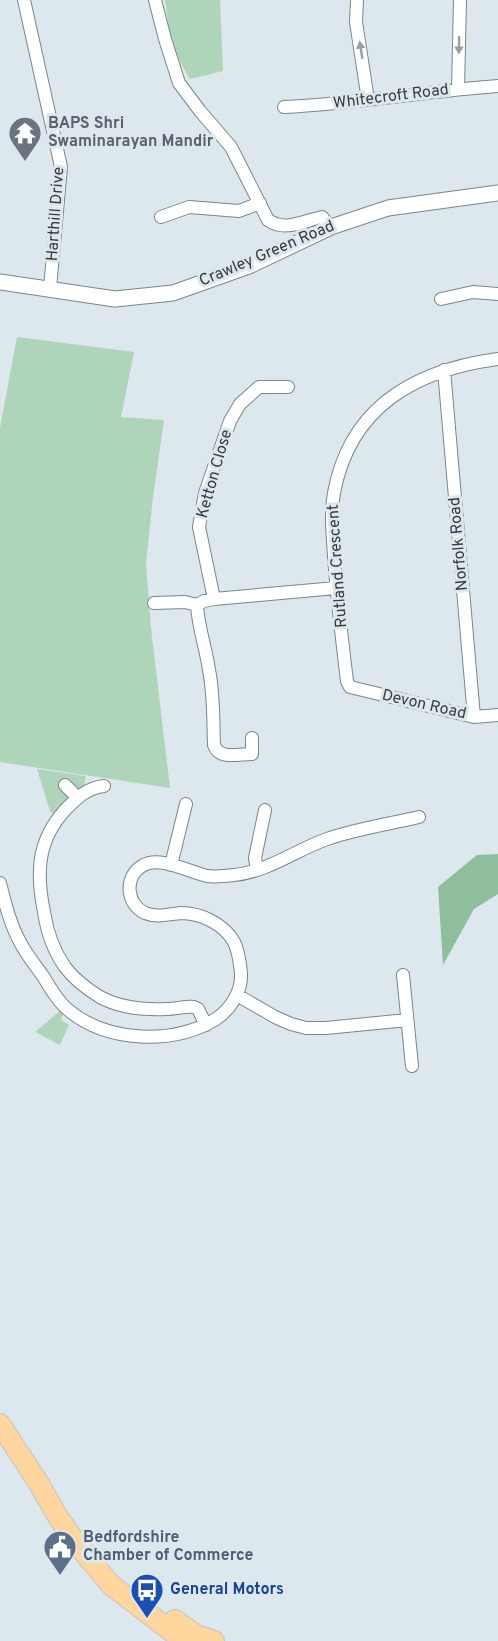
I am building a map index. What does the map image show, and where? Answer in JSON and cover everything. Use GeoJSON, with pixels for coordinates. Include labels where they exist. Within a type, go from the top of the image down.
{"type":"FeatureCollection","features":[{"type":"Feature","properties":{"kind":"highway"},"geometry":{"type":"LineString","coordinates":[[0,1424],[63,1525],[111,1585],[184,1641]]}},
{"type":"Feature","properties":{"kind":"highway"},"geometry":{"type":"LineString","coordinates":[[98,1569],[118,1577],[196,1635],[213,1641],[225,1641]]}},
{"type":"Feature","properties":{"kind":"street","name":"Harthill Drive"},"geometry":{"type":"LineString","coordinates":[[24,0],[61,167],[50,288]]}},
{"type":"Feature","properties":{"kind":"street"},"geometry":{"type":"LineString","coordinates":[[155,0],[179,83],[231,147],[268,220],[273,224],[285,226],[322,217],[331,227]]}},
{"type":"Feature","properties":{"kind":"street"},"geometry":{"type":"LineString","coordinates":[[357,0],[356,22],[368,100]]}},
{"type":"Feature","properties":{"kind":"street"},"geometry":{"type":"LineString","coordinates":[[458,89],[460,0]]}},
{"type":"Feature","properties":{"kind":"street","name":"Whitecroft Road"},"geometry":{"type":"LineString","coordinates":[[284,107],[498,86]]}},
{"type":"Feature","properties":{"kind":"street","name":"Crawley Green Road"},"geometry":{"type":"LineString","coordinates":[[0,282],[115,299],[173,293],[249,266],[331,227],[388,208],[498,194]]}},
{"type":"Feature","properties":{"kind":"street"},"geometry":{"type":"LineString","coordinates":[[161,217],[189,207],[239,211],[260,203]]}},
{"type":"Feature","properties":{"kind":"street"},"geometry":{"type":"LineString","coordinates":[[441,299],[473,292],[498,294]]}},
{"type":"Feature","properties":{"kind":"street","name":"Rutland Crescent"},"geometry":{"type":"LineString","coordinates":[[350,687],[347,681],[336,588],[332,530],[333,495],[342,461],[358,431],[382,404],[412,383],[444,370],[498,359]]}},
{"type":"Feature","properties":{"kind":"street","name":"Norfolk Road"},"geometry":{"type":"LineString","coordinates":[[444,370],[474,717]]}},
{"type":"Feature","properties":{"kind":"street","name":"Ketton Close"},"geometry":{"type":"LineString","coordinates":[[214,599],[200,526],[205,494],[230,421],[240,404],[259,387],[288,387]]}},
{"type":"Feature","properties":{"kind":"street"},"geometry":{"type":"LineString","coordinates":[[154,603],[186,602],[196,605],[214,599],[336,588]]}},
{"type":"Feature","properties":{"kind":"street"},"geometry":{"type":"LineString","coordinates":[[196,605],[210,672],[215,750],[224,755],[252,753],[252,738]]}},
{"type":"Feature","properties":{"kind":"street","name":"Devon Road"},"geometry":{"type":"LineString","coordinates":[[350,687],[474,717],[498,715]]}},
{"type":"Feature","properties":{"kind":"street"},"geometry":{"type":"LineString","coordinates":[[65,785],[77,797]]}},
{"type":"Feature","properties":{"kind":"street"},"geometry":{"type":"LineString","coordinates":[[104,786],[87,790],[77,797],[48,834],[39,864],[46,927],[52,944],[73,977],[87,989],[103,998],[132,1008],[148,1010],[194,1007],[198,1009],[206,1025]]}},
{"type":"Feature","properties":{"kind":"street"},"geometry":{"type":"LineString","coordinates":[[171,865],[186,804]]}},
{"type":"Feature","properties":{"kind":"street"},"geometry":{"type":"LineString","coordinates":[[257,870],[255,858],[265,810]]}},
{"type":"Feature","properties":{"kind":"street"},"geometry":{"type":"LineString","coordinates":[[0,883],[5,907],[21,944],[57,998],[68,1009],[82,1019],[114,1032],[140,1036],[177,1035],[206,1025],[231,1006],[237,995],[241,977],[240,959],[234,942],[226,932],[203,916],[184,913],[155,915],[144,913],[132,900],[128,888],[130,880],[143,864],[159,862],[208,876],[239,874],[257,870],[330,838],[419,817]]}},
{"type":"Feature","properties":{"kind":"street"},"geometry":{"type":"LineString","coordinates":[[403,975],[412,1066]]}},
{"type":"Feature","properties":{"kind":"street"},"geometry":{"type":"LineString","coordinates":[[237,995],[275,1017],[306,1028],[407,1020]]}},
{"type":"Feature","properties":{"kind":"green space"},"geometry":{"type":"Polygon","coordinates":[[[165,0],[220,0],[223,71],[190,79],[171,46],[165,0]]]}},
{"type":"Feature","properties":{"kind":"green space"},"geometry":{"type":"Polygon","coordinates":[[[17,337],[134,352],[121,417],[164,420],[146,564],[151,628],[170,788],[0,762],[0,428],[17,337]]]}},
{"type":"Feature","properties":{"kind":"green space"},"geometry":{"type":"Polygon","coordinates":[[[37,769],[86,776],[84,785],[54,814],[50,811],[37,769]]]}},
{"type":"Feature","properties":{"kind":"green space"},"geometry":{"type":"Polygon","coordinates":[[[498,854],[498,894],[474,909],[443,965],[438,887],[477,855],[498,854]]]}},
{"type":"Feature","properties":{"kind":"green space"},"geometry":{"type":"Polygon","coordinates":[[[60,1011],[63,1014],[61,1020],[69,1025],[60,1045],[35,1032],[60,1011]]]}},
{"type":"Feature","properties":{"kind":"place","name":"BAPS Shri Swaminarayan Mandir"},"geometry":{"type":"Point","coordinates":[25,162]}},
{"type":"Feature","properties":{"kind":"place","name":"Bedfordshire Chamber of Commerce"},"geometry":{"type":"Point","coordinates":[60,1576]}},
{"type":"Feature","properties":{"kind":"place","name":"General Motors"},"geometry":{"type":"Point","coordinates":[147,1619]}}]}
